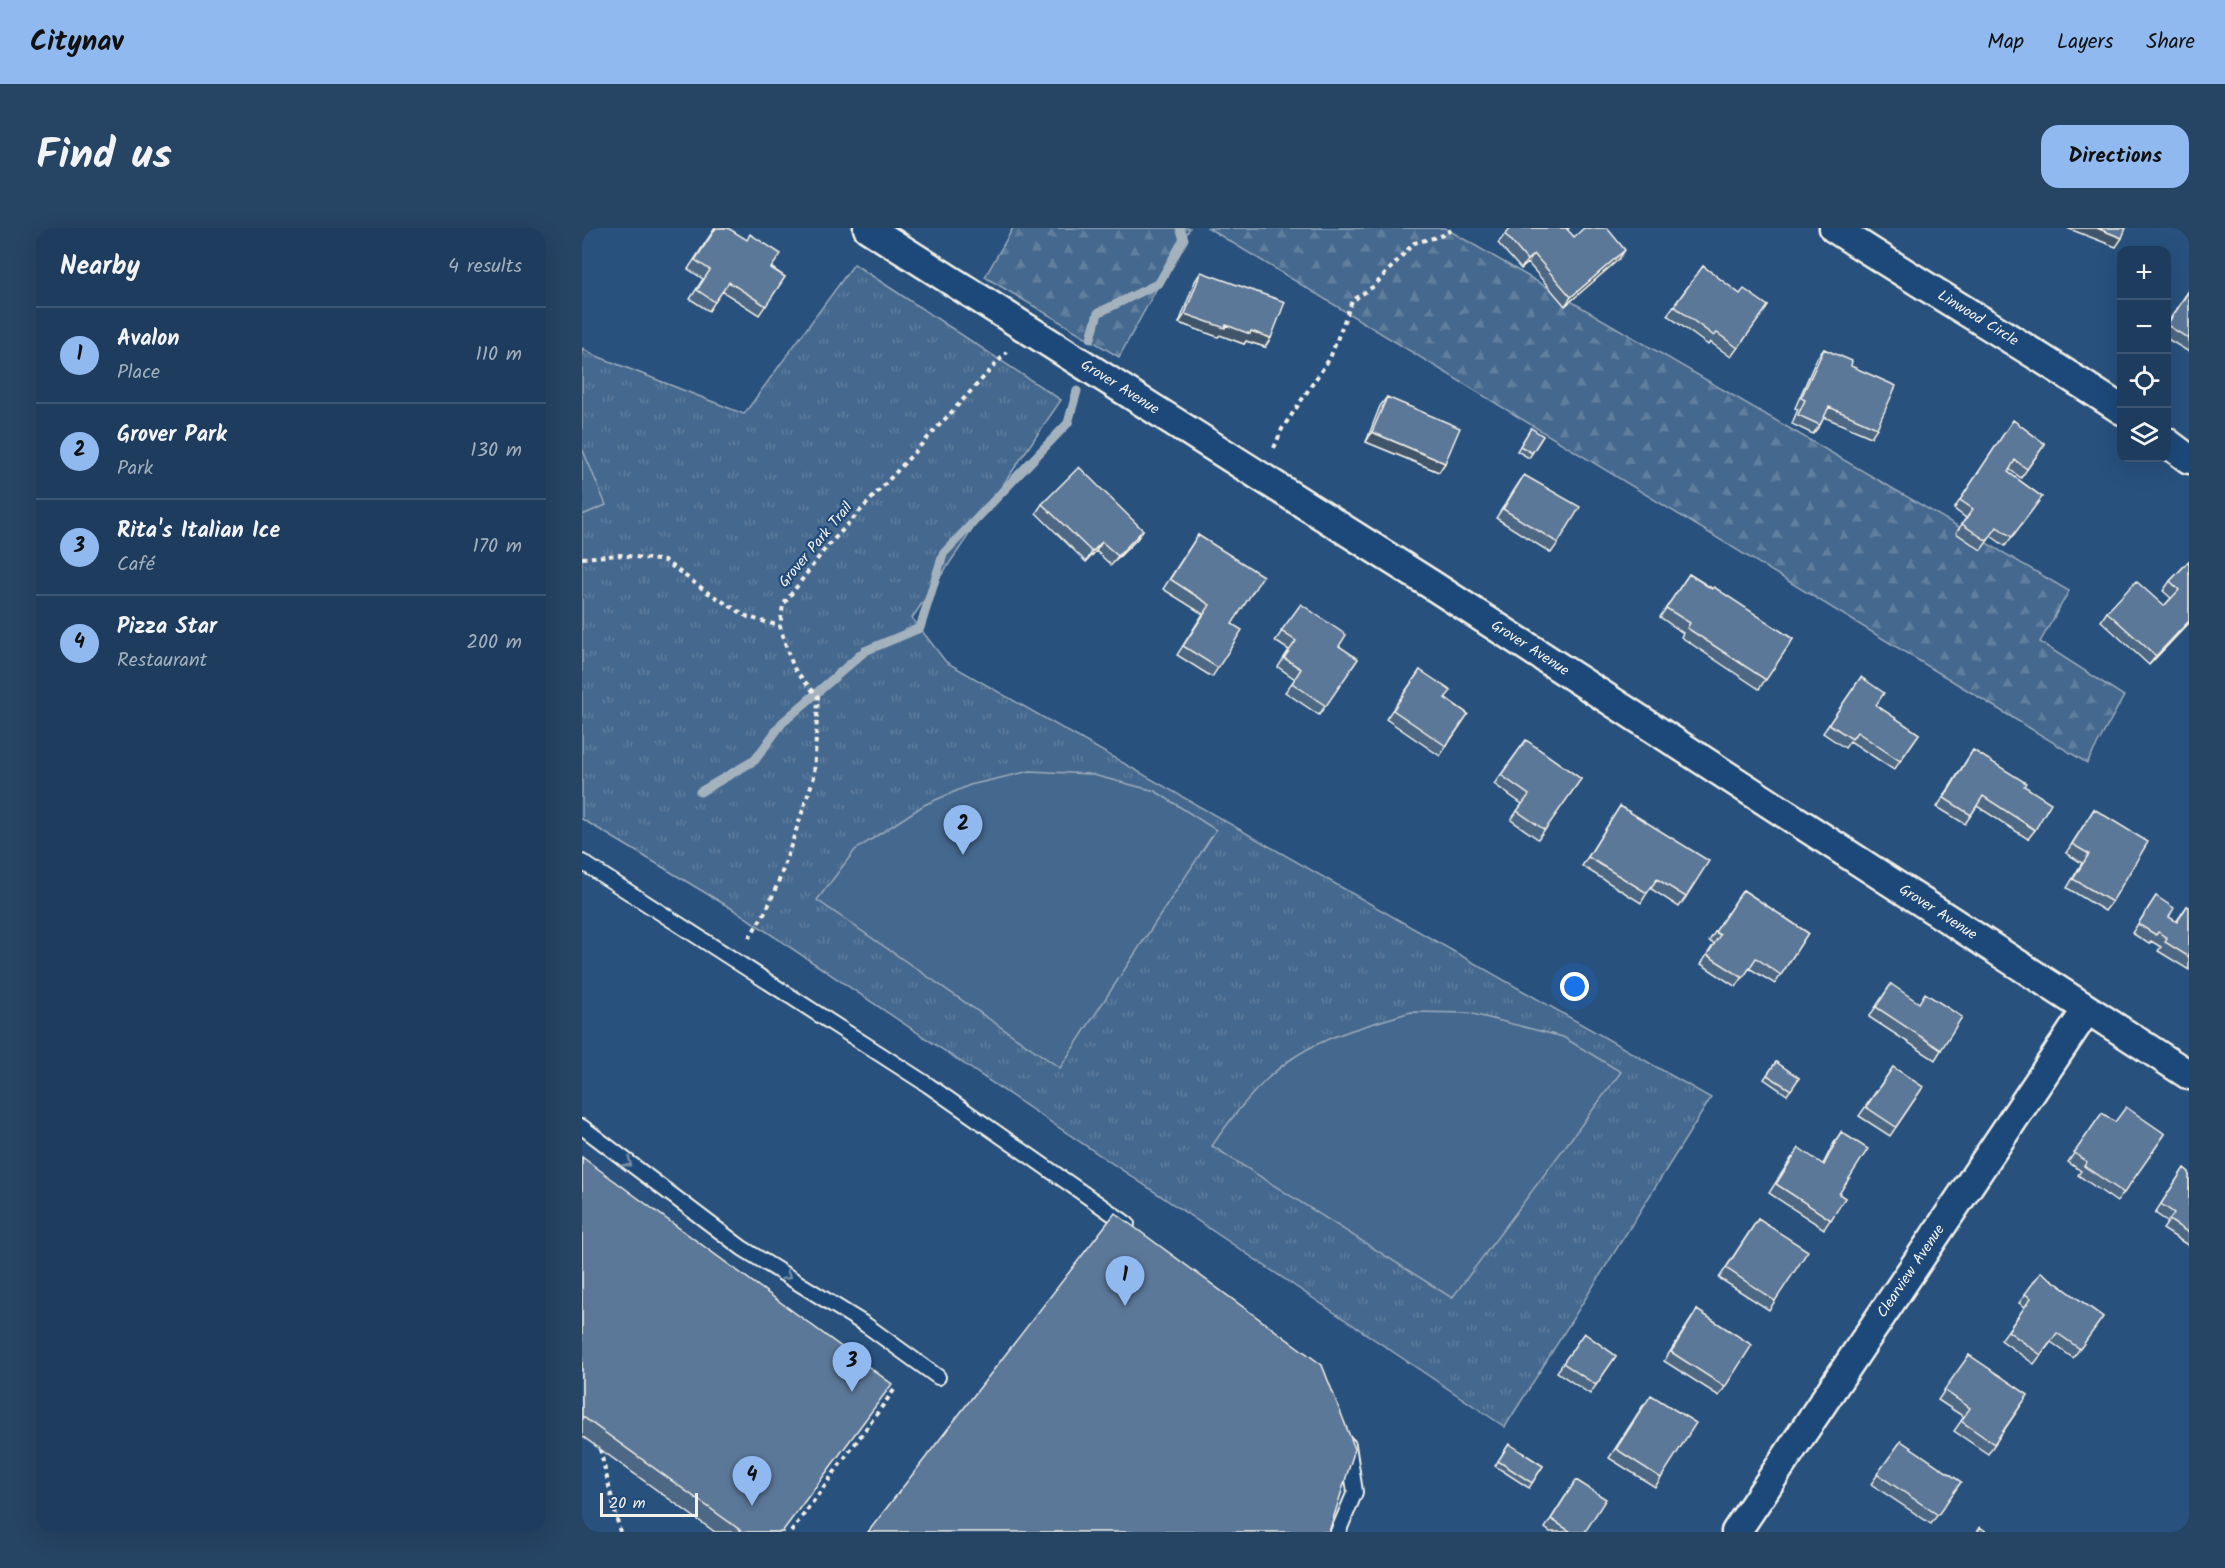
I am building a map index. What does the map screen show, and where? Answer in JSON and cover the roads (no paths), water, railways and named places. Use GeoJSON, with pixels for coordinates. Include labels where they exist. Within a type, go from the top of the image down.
{"type":"FeatureCollection","features":[{"type":"Feature","properties":{"kind":"street","name":"Grover Avenue"},"geometry":{"type":"LineString","coordinates":[[868,228],[1273,484],[2086,1011],[2189,1075]]}},
{"type":"Feature","properties":{"kind":"street","name":"Linwood Circle"},"geometry":{"type":"LineString","coordinates":[[1834,228],[1966,313],[2048,361],[2118,408]]}},
{"type":"Feature","properties":{"kind":"street"},"geometry":{"type":"LineString","coordinates":[[2171,446],[2189,459]]}},
{"type":"Feature","properties":{"kind":"street","name":"Clearview Avenue"},"geometry":{"type":"LineString","coordinates":[[1736,1532],[2086,1011]]}},
{"type":"Feature","properties":{"kind":"lane"},"geometry":{"type":"LineString","coordinates":[[582,862],[918,1079],[1137,1231]]}},
{"type":"Feature","properties":{"kind":"lane"},"geometry":{"type":"LineString","coordinates":[[582,1127],[742,1248],[866,1325],[938,1377]]}},
{"type":"Feature","properties":{"kind":"lane"},"geometry":{"type":"LineString","coordinates":[[1338,1532],[1355,1492],[1347,1439],[1343,1430]]}},
{"type":"Feature","properties":{"kind":"waterway"},"geometry":{"type":"LineString","coordinates":[[1091,338],[1098,313],[1159,283],[1184,239],[1180,228]]}},
{"type":"Feature","properties":{"kind":"waterway"},"geometry":{"type":"LineString","coordinates":[[700,792],[755,760],[782,723],[865,651],[920,628],[943,554],[1068,423],[1077,391]]}},
{"type":"Feature","properties":{"kind":"place","name":"Grover Park"},"geometry":{"type":"Point","coordinates":[963,855]}},
{"type":"Feature","properties":{"kind":"place","name":"Avalon"},"geometry":{"type":"Point","coordinates":[1125,1306]}},
{"type":"Feature","properties":{"kind":"place","name":"Rita's Italian Ice"},"geometry":{"type":"Point","coordinates":[852,1392]}},
{"type":"Feature","properties":{"kind":"place","name":"Pizza Star"},"geometry":{"type":"Point","coordinates":[752,1506]}}]}
